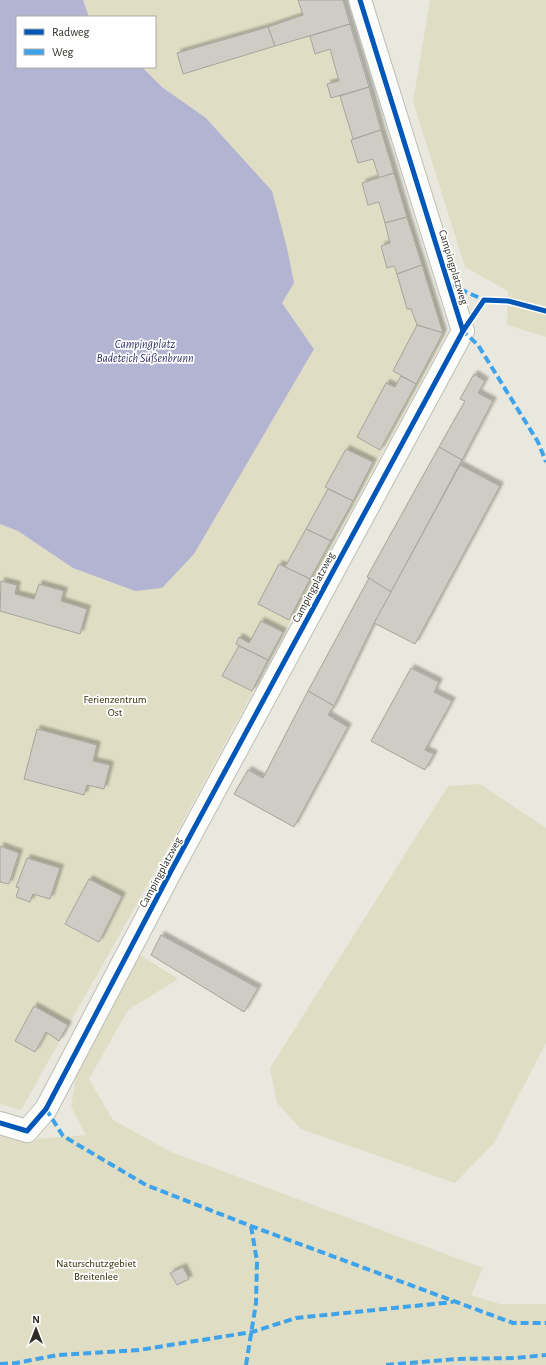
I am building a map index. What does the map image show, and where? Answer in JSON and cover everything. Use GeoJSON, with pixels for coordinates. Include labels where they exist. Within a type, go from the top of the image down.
{"type":"FeatureCollection","features":[{"type":"Feature","properties":{"kind":"street","name":"Campingplatzweg"},"geometry":{"type":"LineString","coordinates":[[0,1123],[27,1131],[46,1109],[171,872],[463,331],[360,0]]}},
{"type":"Feature","properties":{"kind":"green space","name":"Ferienzentrum Ost"},"geometry":{"type":"Polygon","coordinates":[[[83,0],[342,0],[446,334],[176,834],[21,1110],[0,1104],[0,524],[18,531],[73,568],[135,591],[314,349],[282,303],[272,191],[206,118],[162,87],[143,68],[156,68],[156,16],[89,16],[83,0]]]}},
{"type":"Feature","properties":{"kind":"green space"},"geometry":{"type":"Polygon","coordinates":[[[430,0],[546,0],[546,337],[507,325],[508,291],[465,267],[413,102],[430,0]]]}},
{"type":"Feature","properties":{"kind":"green space"},"geometry":{"type":"Polygon","coordinates":[[[480,784],[546,828],[546,1043],[494,1143],[455,1183],[301,1129],[277,1103],[270,1068],[448,786],[480,784]]]}},
{"type":"Feature","properties":{"kind":"green space","name":"Naturschutzgebiet Breitenlee"},"geometry":{"type":"Polygon","coordinates":[[[140,955],[178,979],[128,1010],[89,1079],[113,1120],[171,1152],[483,1268],[471,1295],[500,1304],[546,1304],[546,1365],[0,1365],[0,1131],[23,1140],[86,1135],[71,1107],[77,1071],[140,955]]]}},
{"type":"Feature","properties":{"kind":"water","name":"Campingplatz Badeteich Süßenbrunn"},"geometry":{"type":"Polygon","coordinates":[[[0,0],[83,0],[89,16],[16,16],[16,68],[143,68],[162,87],[206,118],[272,191],[287,248],[294,283],[282,303],[314,349],[194,554],[162,588],[135,591],[73,568],[18,531],[0,524],[0,0]]]}},
{"type":"Feature","properties":{"kind":"building"},"geometry":{"type":"Polygon","coordinates":[[[298,0],[343,0],[350,24],[275,46],[268,27],[303,15],[298,0]]]}},
{"type":"Feature","properties":{"kind":"building"},"geometry":{"type":"Polygon","coordinates":[[[350,24],[369,87],[331,98],[327,84],[339,81],[330,49],[315,54],[310,36],[350,24]]]}},
{"type":"Feature","properties":{"kind":"building"},"geometry":{"type":"Polygon","coordinates":[[[268,27],[275,46],[183,74],[177,53],[268,27]]]}},
{"type":"Feature","properties":{"kind":"building"},"geometry":{"type":"Polygon","coordinates":[[[369,87],[381,130],[353,139],[340,96],[369,87]]]}},
{"type":"Feature","properties":{"kind":"building"},"geometry":{"type":"Polygon","coordinates":[[[381,130],[394,173],[379,178],[373,159],[358,163],[351,140],[381,130]]]}},
{"type":"Feature","properties":{"kind":"building"},"geometry":{"type":"Polygon","coordinates":[[[394,173],[407,217],[385,223],[379,202],[368,205],[362,183],[394,173]]]}},
{"type":"Feature","properties":{"kind":"building"},"geometry":{"type":"Polygon","coordinates":[[[407,217],[422,265],[397,274],[394,266],[387,268],[381,246],[390,243],[385,223],[407,217]]]}},
{"type":"Feature","properties":{"kind":"building"},"geometry":{"type":"Polygon","coordinates":[[[422,265],[443,333],[417,325],[411,309],[407,309],[397,274],[422,265]]]}},
{"type":"Feature","properties":{"kind":"building"},"geometry":{"type":"Polygon","coordinates":[[[417,325],[443,333],[416,384],[393,371],[417,325]]]}},
{"type":"Feature","properties":{"kind":"building"},"geometry":{"type":"Polygon","coordinates":[[[474,374],[485,381],[478,393],[493,401],[462,460],[439,447],[465,401],[460,399],[474,374]]]}},
{"type":"Feature","properties":{"kind":"building"},"geometry":{"type":"Polygon","coordinates":[[[401,376],[416,384],[380,450],[357,437],[386,383],[395,387],[401,376]]]}},
{"type":"Feature","properties":{"kind":"building"},"geometry":{"type":"Polygon","coordinates":[[[439,447],[462,460],[391,592],[367,577],[439,447]]]}},
{"type":"Feature","properties":{"kind":"building"},"geometry":{"type":"Polygon","coordinates":[[[346,449],[373,462],[353,501],[325,487],[346,449]]]}},
{"type":"Feature","properties":{"kind":"building"},"geometry":{"type":"Polygon","coordinates":[[[460,465],[500,486],[415,644],[374,623],[460,465]]]}},
{"type":"Feature","properties":{"kind":"building"},"geometry":{"type":"Polygon","coordinates":[[[328,489],[353,501],[331,541],[306,529],[328,489]]]}},
{"type":"Feature","properties":{"kind":"building"},"geometry":{"type":"Polygon","coordinates":[[[306,529],[331,541],[310,579],[285,567],[306,529]]]}},
{"type":"Feature","properties":{"kind":"building"},"geometry":{"type":"Polygon","coordinates":[[[279,564],[310,579],[289,620],[258,604],[279,564]]]}},
{"type":"Feature","properties":{"kind":"building"},"geometry":{"type":"Polygon","coordinates":[[[369,578],[391,592],[374,623],[334,706],[308,691],[369,578]]]}},
{"type":"Feature","properties":{"kind":"building"},"geometry":{"type":"Polygon","coordinates":[[[1,581],[17,585],[15,594],[34,599],[39,584],[64,591],[61,601],[87,609],[80,634],[0,611],[1,581]]]}},
{"type":"Feature","properties":{"kind":"building"},"geometry":{"type":"Polygon","coordinates":[[[261,621],[283,632],[268,660],[236,644],[239,637],[249,643],[261,621]]]}},
{"type":"Feature","properties":{"kind":"building"},"geometry":{"type":"Polygon","coordinates":[[[239,646],[268,660],[252,691],[222,676],[239,646]]]}},
{"type":"Feature","properties":{"kind":"building"},"geometry":{"type":"Polygon","coordinates":[[[411,668],[439,682],[434,692],[452,701],[425,750],[434,754],[425,770],[371,741],[411,668]]]}},
{"type":"Feature","properties":{"kind":"building"},"geometry":{"type":"Polygon","coordinates":[[[308,691],[334,706],[328,715],[348,727],[294,827],[234,794],[248,770],[263,778],[308,691]]]}},
{"type":"Feature","properties":{"kind":"building"},"geometry":{"type":"Polygon","coordinates":[[[37,729],[97,745],[93,761],[110,765],[104,789],[87,785],[84,795],[24,779],[37,729]]]}},
{"type":"Feature","properties":{"kind":"building"},"geometry":{"type":"Polygon","coordinates":[[[0,846],[19,853],[9,884],[0,882],[0,846]]]}},
{"type":"Feature","properties":{"kind":"building"},"geometry":{"type":"Polygon","coordinates":[[[27,858],[60,868],[50,899],[33,894],[30,902],[16,897],[19,888],[16,887],[27,858]]]}},
{"type":"Feature","properties":{"kind":"building"},"geometry":{"type":"Polygon","coordinates":[[[89,879],[122,896],[99,942],[65,924],[89,879]]]}},
{"type":"Feature","properties":{"kind":"building"},"geometry":{"type":"Polygon","coordinates":[[[161,935],[258,988],[244,1012],[151,955],[161,935]]]}},
{"type":"Feature","properties":{"kind":"building"},"geometry":{"type":"Polygon","coordinates":[[[34,1006],[68,1025],[59,1041],[46,1032],[35,1052],[15,1041],[34,1006]]]}},
{"type":"Feature","properties":{"kind":"building"},"geometry":{"type":"Polygon","coordinates":[[[183,1267],[189,1279],[177,1285],[170,1273],[183,1267]]]}},
{"type":"Feature","properties":{"kind":"marked path"},"geometry":{"type":"LineString","coordinates":[[449,284],[484,300]]}},
{"type":"Feature","properties":{"kind":"marked path"},"geometry":{"type":"LineString","coordinates":[[464,329],[463,331],[478,345],[538,442],[546,462]]}},
{"type":"Feature","properties":{"kind":"marked path"},"geometry":{"type":"LineString","coordinates":[[46,1109],[63,1136],[146,1185],[251,1226],[513,1323],[546,1323]]}},
{"type":"Feature","properties":{"kind":"marked path"},"geometry":{"type":"LineString","coordinates":[[246,1365],[256,1303],[257,1261],[251,1226]]}},
{"type":"Feature","properties":{"kind":"marked path"},"geometry":{"type":"LineString","coordinates":[[0,1364],[16,1363],[58,1355],[139,1350],[252,1332],[296,1318],[453,1302]]}},
{"type":"Feature","properties":{"kind":"marked path"},"geometry":{"type":"LineString","coordinates":[[386,1365],[456,1359],[516,1358],[546,1355]]}},
{"type":"Feature","properties":{"kind":"cycle path"},"geometry":{"type":"LineString","coordinates":[[360,0],[463,331]]}},
{"type":"Feature","properties":{"kind":"cycle path"},"geometry":{"type":"LineString","coordinates":[[0,1123],[27,1131],[46,1109],[171,871],[463,331],[484,300],[508,301],[546,311]]}}]}
